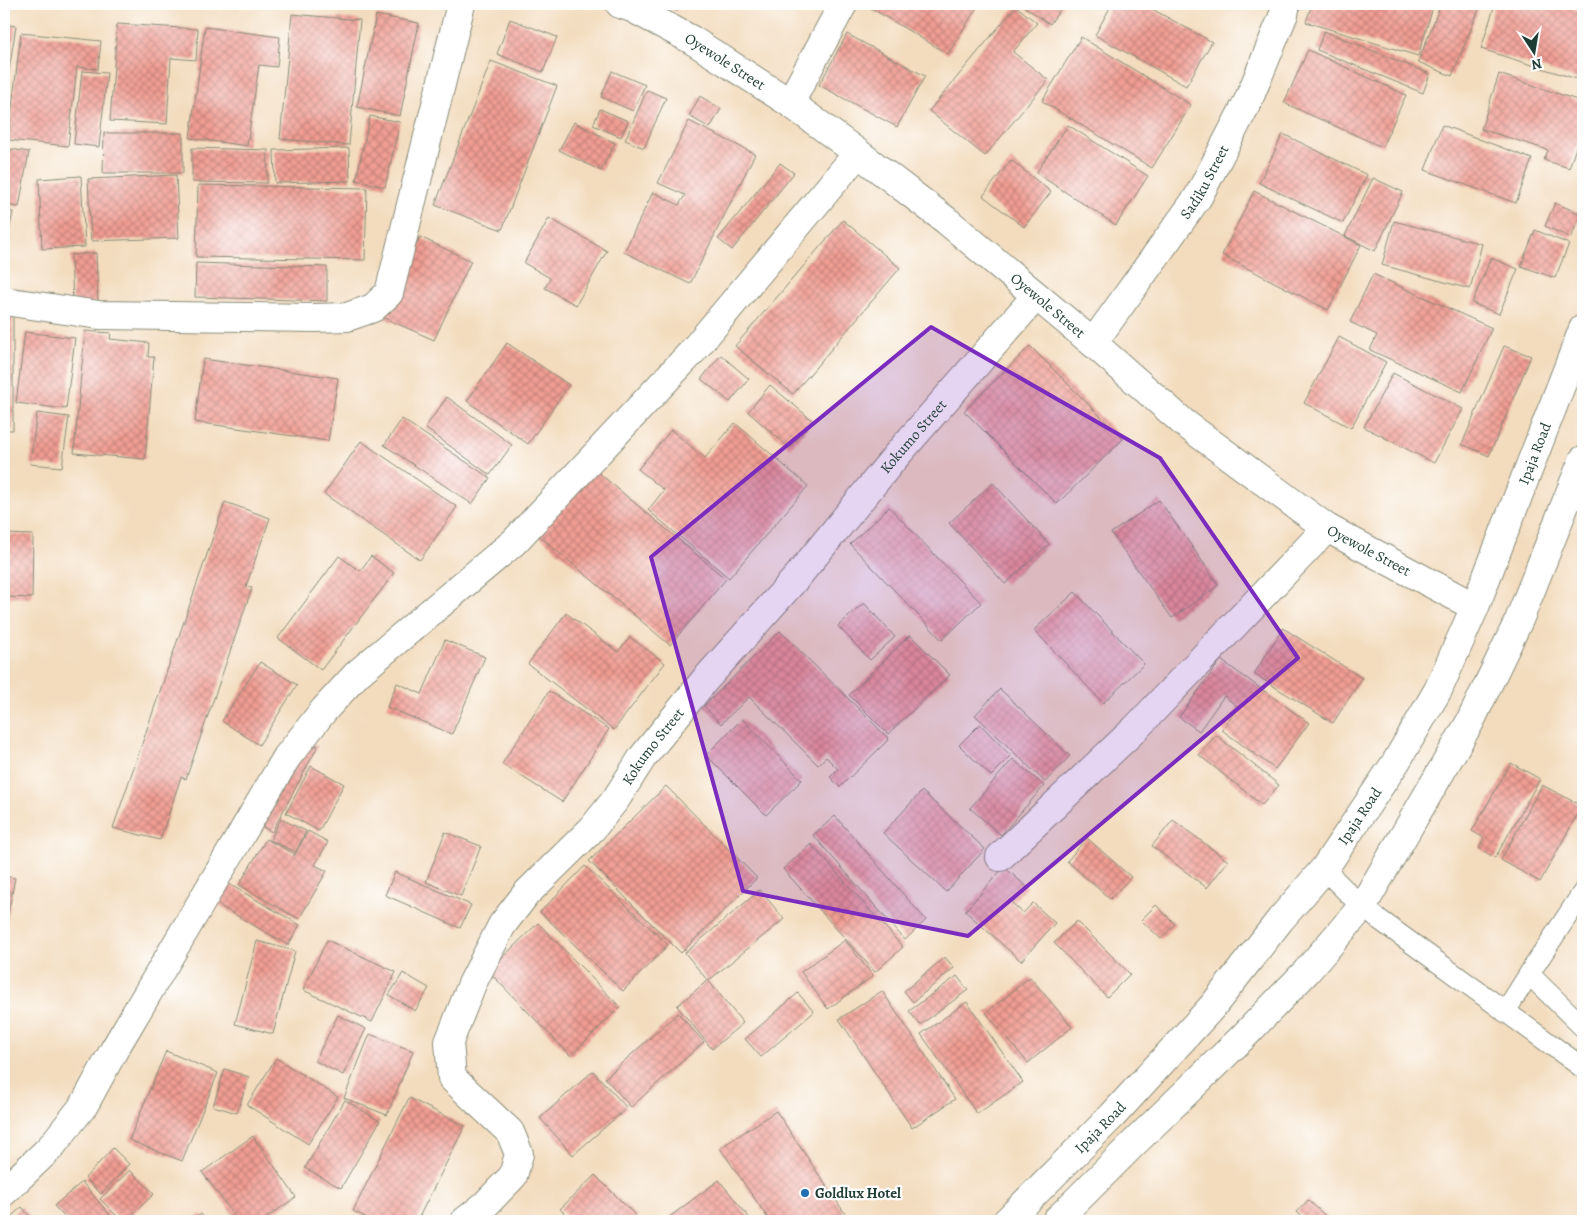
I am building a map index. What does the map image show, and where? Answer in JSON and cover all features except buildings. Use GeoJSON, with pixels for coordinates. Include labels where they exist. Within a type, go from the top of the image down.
{"type":"FeatureCollection","features":[{"type":"Feature","properties":{"kind":"street"},"geometry":{"type":"LineString","coordinates":[[4,301],[99,315],[315,318],[347,317],[373,308],[389,292],[461,4]]}},
{"type":"Feature","properties":{"kind":"street","name":"Oyewole Street"},"geometry":{"type":"LineString","coordinates":[[620,4],[632,8],[692,40],[790,103],[858,153],[947,221],[1093,343],[1184,423],[1326,528],[1475,607]]}},
{"type":"Feature","properties":{"kind":"street"},"geometry":{"type":"LineString","coordinates":[[790,103],[843,4]]}},
{"type":"Feature","properties":{"kind":"street","name":"Sadiku Street"},"geometry":{"type":"LineString","coordinates":[[1093,343],[1198,197],[1248,102],[1284,14],[1286,4]]}},
{"type":"Feature","properties":{"kind":"street"},"geometry":{"type":"LineString","coordinates":[[4,1192],[50,1148],[84,1105],[114,1050],[287,757],[324,710],[358,674],[514,542],[692,352],[858,153]]}},
{"type":"Feature","properties":{"kind":"street","name":"Kokumo Street"},"geometry":{"type":"LineString","coordinates":[[465,1221],[485,1205],[513,1176],[519,1154],[510,1132],[452,1078],[449,1042],[472,984],[502,925],[526,894],[592,829],[616,799],[642,758],[704,681],[797,577],[896,456],[1036,296]]}},
{"type":"Feature","properties":{"kind":"street","name":"Ipaja Road"},"geometry":{"type":"LineString","coordinates":[[1007,1221],[1113,1115],[1212,1007],[1280,920],[1324,869],[1396,762],[1438,690],[1475,607],[1583,329]]}},
{"type":"Feature","properties":{"kind":"street"},"geometry":{"type":"LineString","coordinates":[[1056,1221],[1242,1038],[1306,972],[1362,907],[1470,722],[1519,620],[1583,460]]}},
{"type":"Feature","properties":{"kind":"street"},"geometry":{"type":"LineString","coordinates":[[1000,857],[1135,729],[1326,528]]}},
{"type":"Feature","properties":{"kind":"lane"},"geometry":{"type":"LineString","coordinates":[[1324,869],[1362,907],[1583,1068]]}},
{"type":"Feature","properties":{"kind":"lane"},"geometry":{"type":"LineString","coordinates":[[1505,1012],[1583,892]]}},
{"type":"Feature","properties":{"kind":"lane"},"geometry":{"type":"LineString","coordinates":[[1529,974],[1583,1027]]}},
{"type":"Feature","properties":{"kind":"highlighted area"},"geometry":{"type":"Polygon","coordinates":[[[931,327],[1160,458],[1298,658],[968,936],[743,891],[651,557],[931,327]]]}},
{"type":"Feature","properties":{"kind":"place","name":"Goldlux Hotel"},"geometry":{"type":"Point","coordinates":[805,1193]}}]}
